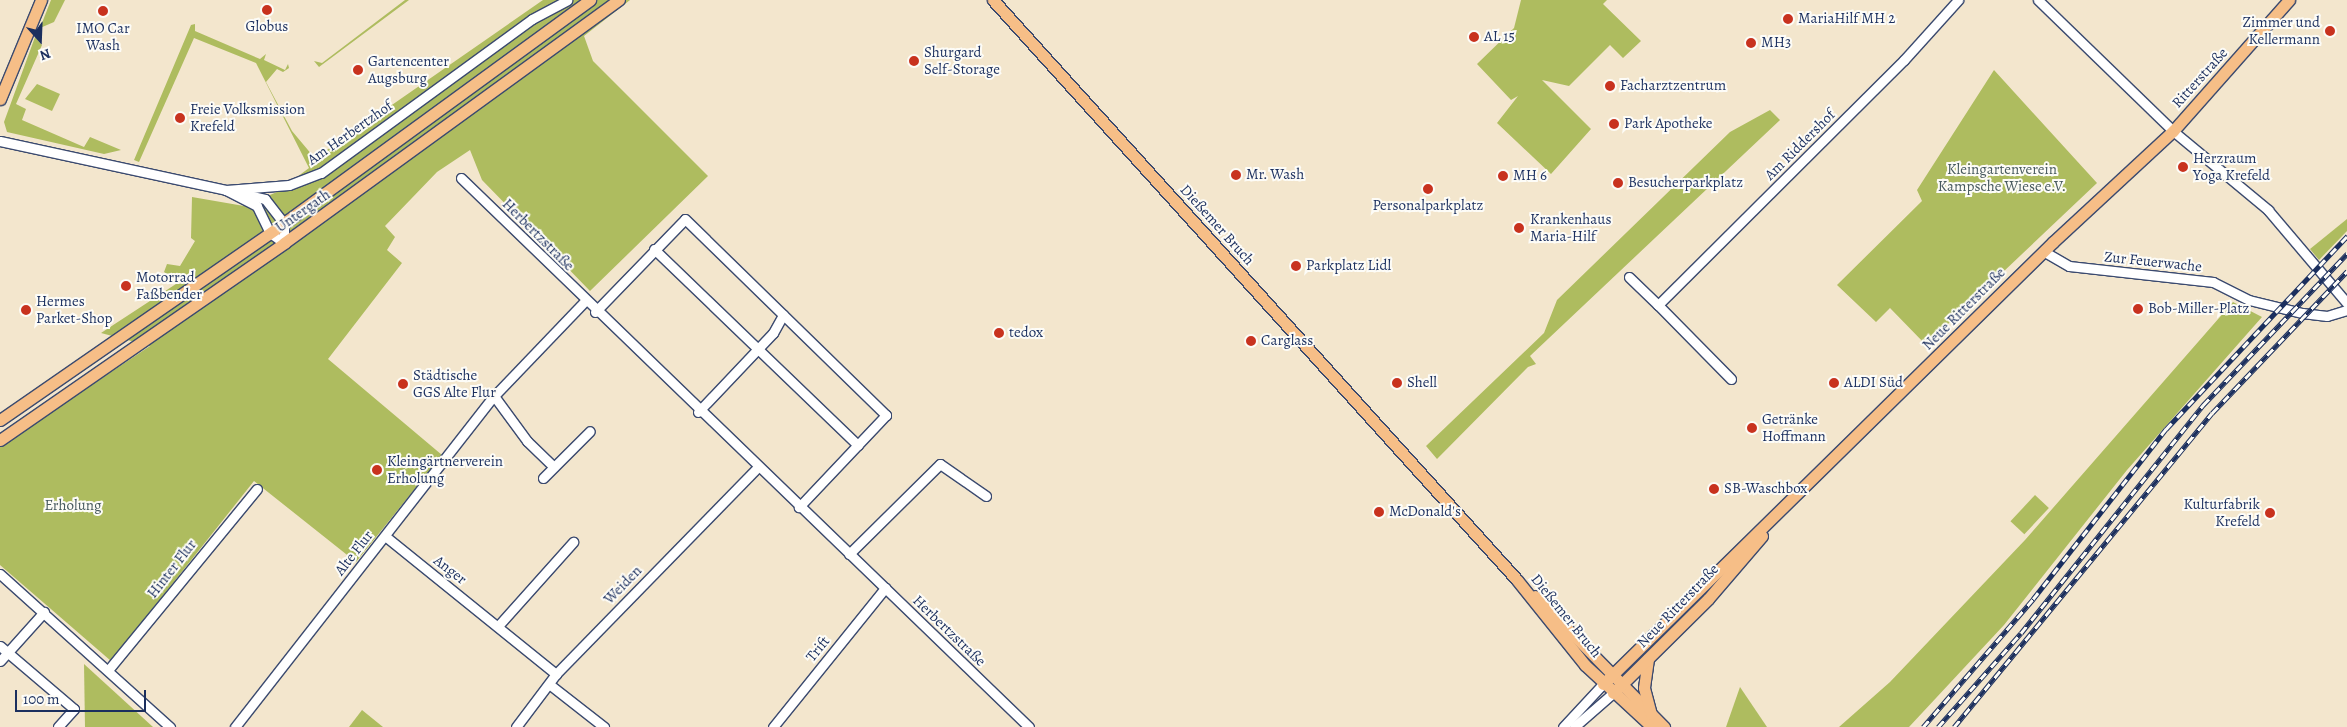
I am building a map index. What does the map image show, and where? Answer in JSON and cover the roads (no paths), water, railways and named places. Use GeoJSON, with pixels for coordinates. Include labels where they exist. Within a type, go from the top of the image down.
{"type":"FeatureCollection","features":[{"type":"Feature","properties":{"kind":"main road"},"geometry":{"type":"LineString","coordinates":[[0,99],[42,0]]}},
{"type":"Feature","properties":{"kind":"main road","name":"Untergath"},"geometry":{"type":"LineString","coordinates":[[0,420],[284,224],[590,0]]}},
{"type":"Feature","properties":{"kind":"main road","name":"Untergath"},"geometry":{"type":"LineString","coordinates":[[0,440],[284,243],[619,0]]}},
{"type":"Feature","properties":{"kind":"main road","name":"Dießemer Bruch"},"geometry":{"type":"LineString","coordinates":[[993,0],[1517,580],[1603,684],[1652,721],[1664,727]]}},
{"type":"Feature","properties":{"kind":"main road","name":"Ritterstraße"},"geometry":{"type":"LineString","coordinates":[[2173,131],[2289,0]]}},
{"type":"Feature","properties":{"kind":"main road","name":"Neue Ritterstraße"},"geometry":{"type":"LineString","coordinates":[[1603,684],[2043,252],[2173,131]]}},
{"type":"Feature","properties":{"kind":"main road","name":"Neue Ritterstraße"},"geometry":{"type":"LineString","coordinates":[[1613,693],[1740,564],[1780,512]]}},
{"type":"Feature","properties":{"kind":"main road","name":"Dießemer Bruch"},"geometry":{"type":"LineString","coordinates":[[1517,580],[1566,623],[1652,721]]}},
{"type":"Feature","properties":{"kind":"main road"},"geometry":{"type":"LineString","coordinates":[[1648,658],[1644,688],[1652,721]]}},
{"type":"Feature","properties":{"kind":"street","name":"Am Herbertzhof"},"geometry":{"type":"LineString","coordinates":[[0,141],[226,190],[272,189],[322,173],[532,18],[567,0]]}},
{"type":"Feature","properties":{"kind":"street","name":"Am Riddershof"},"geometry":{"type":"LineString","coordinates":[[1658,305],[1904,60],[1958,0]]}},
{"type":"Feature","properties":{"kind":"street"},"geometry":{"type":"LineString","coordinates":[[2038,0],[2173,131],[2268,210],[2347,303]]}},
{"type":"Feature","properties":{"kind":"street","name":"Herbertzstraße"},"geometry":{"type":"LineString","coordinates":[[460,178],[698,412],[1029,727]]}},
{"type":"Feature","properties":{"kind":"street"},"geometry":{"type":"LineString","coordinates":[[226,190],[264,199],[284,224],[284,243]]}},
{"type":"Feature","properties":{"kind":"street"},"geometry":{"type":"LineString","coordinates":[[226,190],[257,206],[270,233],[284,243]]}},
{"type":"Feature","properties":{"kind":"street"},"geometry":{"type":"LineString","coordinates":[[595,312],[685,219],[886,415],[799,507]]}},
{"type":"Feature","properties":{"kind":"street"},"geometry":{"type":"LineString","coordinates":[[654,249],[858,445]]}},
{"type":"Feature","properties":{"kind":"street","name":"Zur Feuerwache"},"geometry":{"type":"LineString","coordinates":[[2043,252],[2069,266],[2213,282],[2249,300],[2302,313],[2327,316],[2347,310]]}},
{"type":"Feature","properties":{"kind":"street"},"geometry":{"type":"LineString","coordinates":[[1629,277],[1731,379]]}},
{"type":"Feature","properties":{"kind":"street","name":"Alte Flur"},"geometry":{"type":"LineString","coordinates":[[235,727],[494,396],[585,301]]}},
{"type":"Feature","properties":{"kind":"street"},"geometry":{"type":"LineString","coordinates":[[698,412],[758,347],[782,315]]}},
{"type":"Feature","properties":{"kind":"street"},"geometry":{"type":"LineString","coordinates":[[494,396],[527,441],[554,467]]}},
{"type":"Feature","properties":{"kind":"street"},"geometry":{"type":"LineString","coordinates":[[544,478],[590,431]]}},
{"type":"Feature","properties":{"kind":"street"},"geometry":{"type":"LineString","coordinates":[[849,554],[940,464],[986,496]]}},
{"type":"Feature","properties":{"kind":"street","name":"Weiden"},"geometry":{"type":"LineString","coordinates":[[516,727],[556,674],[757,468]]}},
{"type":"Feature","properties":{"kind":"street","name":"Hinter Flur"},"geometry":{"type":"LineString","coordinates":[[109,669],[257,489]]}},
{"type":"Feature","properties":{"kind":"street","name":"Anger"},"geometry":{"type":"LineString","coordinates":[[385,536],[556,674]]}},
{"type":"Feature","properties":{"kind":"street"},"geometry":{"type":"LineString","coordinates":[[498,626],[573,542]]}},
{"type":"Feature","properties":{"kind":"street"},"geometry":{"type":"LineString","coordinates":[[0,574],[109,669],[170,727]]}},
{"type":"Feature","properties":{"kind":"street","name":"Trift"},"geometry":{"type":"LineString","coordinates":[[773,727],[884,588]]}},
{"type":"Feature","properties":{"kind":"street"},"geometry":{"type":"LineString","coordinates":[[0,661],[4,649],[44,612]]}},
{"type":"Feature","properties":{"kind":"street"},"geometry":{"type":"LineString","coordinates":[[4,649],[74,709],[58,727]]}},
{"type":"Feature","properties":{"kind":"street"},"geometry":{"type":"LineString","coordinates":[[549,684],[604,727]]}},
{"type":"Feature","properties":{"kind":"street"},"geometry":{"type":"LineString","coordinates":[[1563,727],[1603,684]]}},
{"type":"Feature","properties":{"kind":"street"},"geometry":{"type":"LineString","coordinates":[[1574,727],[1613,693]]}},
{"type":"Feature","properties":{"kind":"railway"},"geometry":{"type":"LineString","coordinates":[[1923,727],[2033,599],[2166,429],[2347,236]]}},
{"type":"Feature","properties":{"kind":"railway"},"geometry":{"type":"LineString","coordinates":[[1938,727],[2021,633],[2203,405],[2347,254]]}},
{"type":"Feature","properties":{"kind":"railway"},"geometry":{"type":"LineString","coordinates":[[1954,727],[2212,413],[2347,271]]}},
{"type":"Feature","properties":{"kind":"place","name":"Globus"},"geometry":{"type":"Point","coordinates":[267,10]}},
{"type":"Feature","properties":{"kind":"place","name":"IMO Car Wash"},"geometry":{"type":"Point","coordinates":[103,11]}},
{"type":"Feature","properties":{"kind":"place","name":"MariaHilf MH 2"},"geometry":{"type":"Point","coordinates":[1788,19]}},
{"type":"Feature","properties":{"kind":"place","name":"Zimmer und Kellermann"},"geometry":{"type":"Point","coordinates":[2330,31]}},
{"type":"Feature","properties":{"kind":"place","name":"AL 15"},"geometry":{"type":"Point","coordinates":[1474,37]}},
{"type":"Feature","properties":{"kind":"place","name":"MH3"},"geometry":{"type":"Point","coordinates":[1751,43]}},
{"type":"Feature","properties":{"kind":"place","name":"Shurgard Self-Storage"},"geometry":{"type":"Point","coordinates":[914,61]}},
{"type":"Feature","properties":{"kind":"place","name":"Gartencenter Augsburg"},"geometry":{"type":"Point","coordinates":[358,70]}},
{"type":"Feature","properties":{"kind":"place","name":"Facharztzentrum"},"geometry":{"type":"Point","coordinates":[1610,86]}},
{"type":"Feature","properties":{"kind":"place","name":"Freie Volksmission Krefeld"},"geometry":{"type":"Point","coordinates":[180,118]}},
{"type":"Feature","properties":{"kind":"place","name":"Park Apotheke"},"geometry":{"type":"Point","coordinates":[1614,124]}},
{"type":"Feature","properties":{"kind":"place","name":"Herzraum Yoga Krefeld"},"geometry":{"type":"Point","coordinates":[2183,167]}},
{"type":"Feature","properties":{"kind":"place","name":"Mr. Wash"},"geometry":{"type":"Point","coordinates":[1236,175]}},
{"type":"Feature","properties":{"kind":"place","name":"MH 6"},"geometry":{"type":"Point","coordinates":[1503,176]}},
{"type":"Feature","properties":{"kind":"place","name":"Besucherparkplatz"},"geometry":{"type":"Point","coordinates":[1618,183]}},
{"type":"Feature","properties":{"kind":"place","name":"Personalparkplatz"},"geometry":{"type":"Point","coordinates":[1428,189]}},
{"type":"Feature","properties":{"kind":"place","name":"Krankenhaus Maria-Hilf"},"geometry":{"type":"Point","coordinates":[1519,228]}},
{"type":"Feature","properties":{"kind":"place","name":"Parkplatz Lidl"},"geometry":{"type":"Point","coordinates":[1296,266]}},
{"type":"Feature","properties":{"kind":"place","name":"Motorrad Faßbender"},"geometry":{"type":"Point","coordinates":[126,286]}},
{"type":"Feature","properties":{"kind":"place","name":"Bob-Miller-Platz"},"geometry":{"type":"Point","coordinates":[2138,309]}},
{"type":"Feature","properties":{"kind":"place","name":"Hermes Parket-Shop"},"geometry":{"type":"Point","coordinates":[26,310]}},
{"type":"Feature","properties":{"kind":"place","name":"tedox"},"geometry":{"type":"Point","coordinates":[999,333]}},
{"type":"Feature","properties":{"kind":"place","name":"Carglass"},"geometry":{"type":"Point","coordinates":[1251,341]}},
{"type":"Feature","properties":{"kind":"place","name":"Shell"},"geometry":{"type":"Point","coordinates":[1397,383]}},
{"type":"Feature","properties":{"kind":"place","name":"ALDI Süd"},"geometry":{"type":"Point","coordinates":[1834,383]}},
{"type":"Feature","properties":{"kind":"place","name":"Städtische GGS Alte Flur"},"geometry":{"type":"Point","coordinates":[403,384]}},
{"type":"Feature","properties":{"kind":"place","name":"Getränke Hoffmann"},"geometry":{"type":"Point","coordinates":[1752,428]}},
{"type":"Feature","properties":{"kind":"place","name":"Kleingärtnerverein Erholung"},"geometry":{"type":"Point","coordinates":[377,470]}},
{"type":"Feature","properties":{"kind":"place","name":"SB-Waschbox"},"geometry":{"type":"Point","coordinates":[1714,489]}},
{"type":"Feature","properties":{"kind":"place","name":"McDonald's"},"geometry":{"type":"Point","coordinates":[1379,512]}},
{"type":"Feature","properties":{"kind":"place","name":"Kulturfabrik Krefeld"},"geometry":{"type":"Point","coordinates":[2270,513]}},
{"type":"Feature","properties":{"kind":"park label","name":"Kleingartenverein Kampsche Wiese e.V."},"geometry":{"type":"Point","coordinates":[2002,178]}},
{"type":"Feature","properties":{"kind":"park label","name":"Erholung"},"geometry":{"type":"Point","coordinates":[73,506]}}]}
